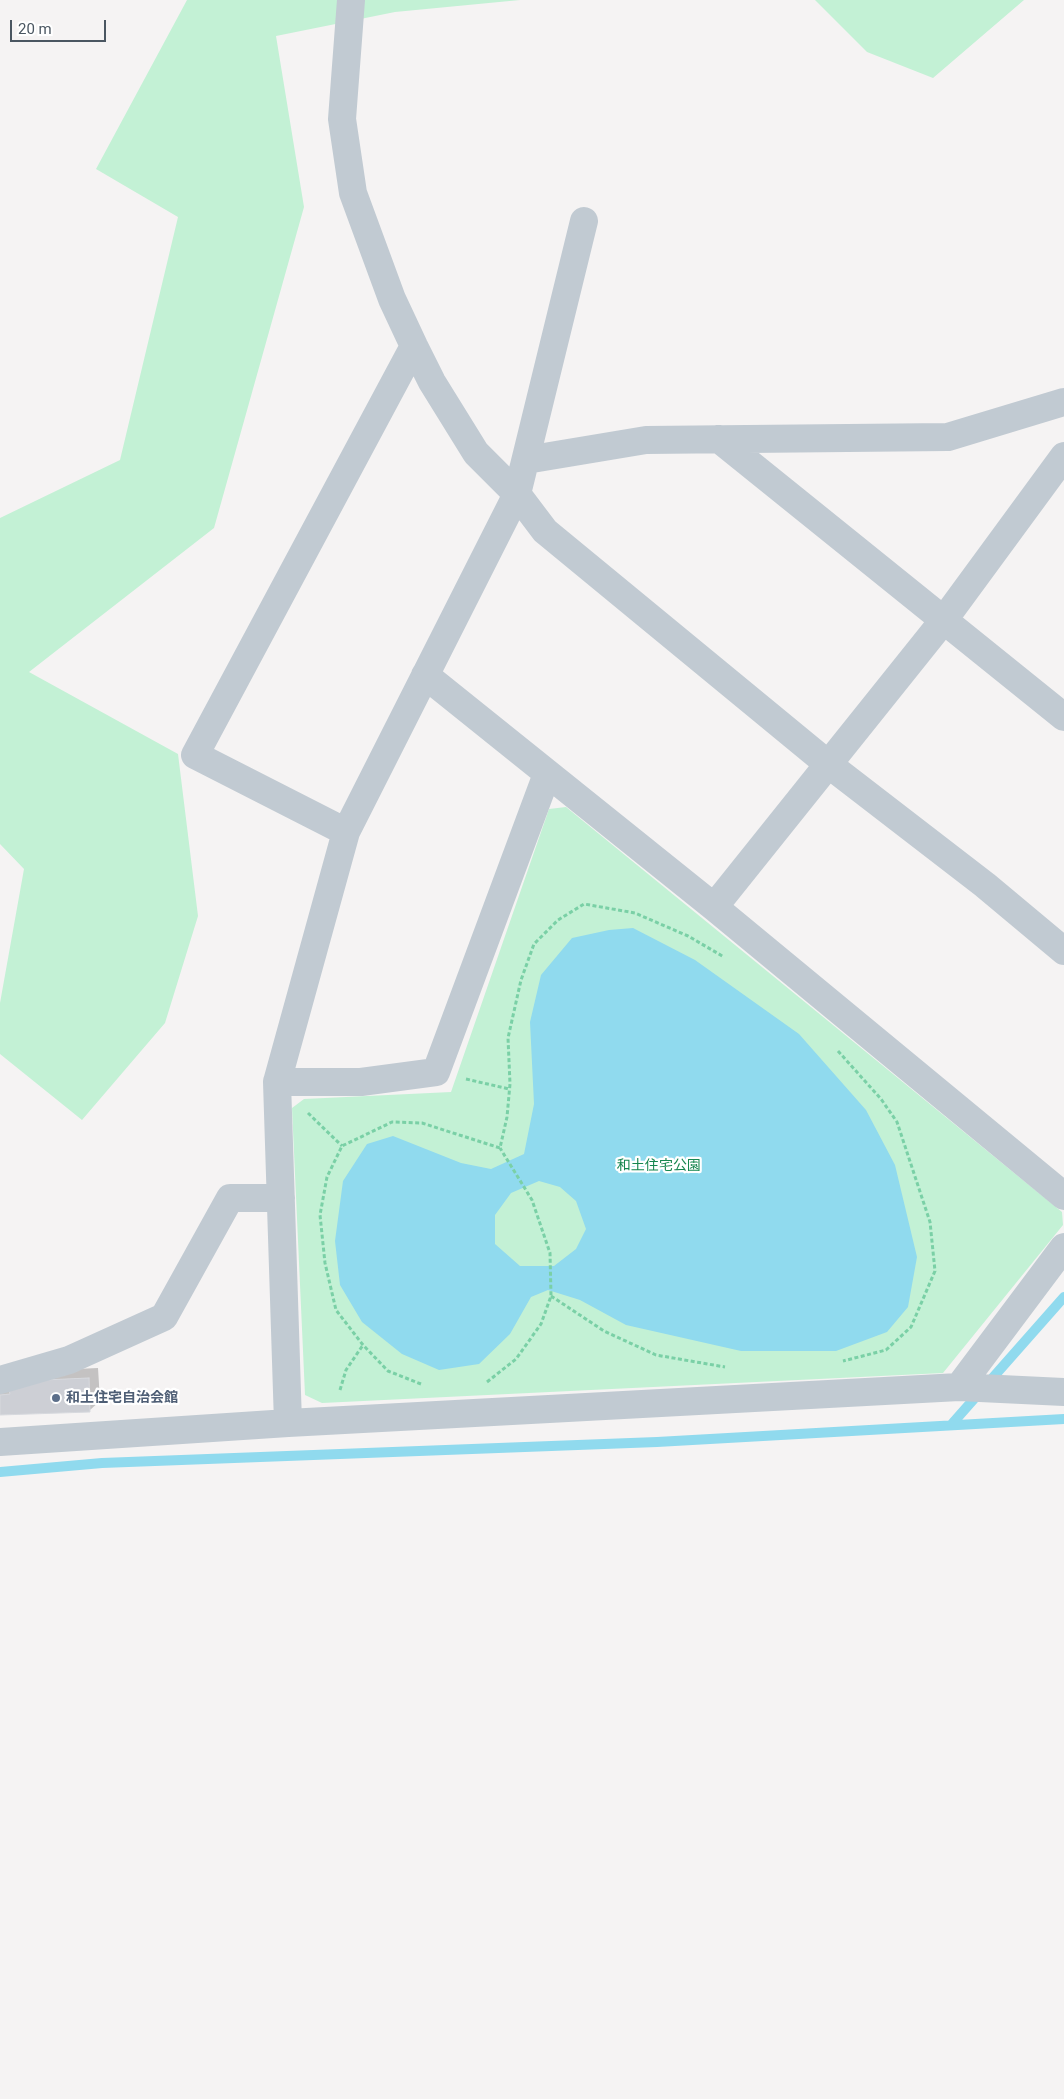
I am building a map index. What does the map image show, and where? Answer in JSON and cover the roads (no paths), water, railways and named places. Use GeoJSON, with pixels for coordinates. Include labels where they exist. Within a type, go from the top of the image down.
{"type":"FeatureCollection","features":[{"type":"Feature","properties":{"kind":"street"},"geometry":{"type":"LineString","coordinates":[[351,0],[342,119],[353,193],[392,299],[414,346],[432,382],[476,454],[517,494],[546,531],[828,764],[985,885],[1064,951]]}},
{"type":"Feature","properties":{"kind":"street"},"geometry":{"type":"LineString","coordinates":[[288,1423],[277,1082],[346,832],[517,494],[584,221]]}},
{"type":"Feature","properties":{"kind":"street"},"geometry":{"type":"LineString","coordinates":[[346,832],[195,756],[414,346]]}},
{"type":"Feature","properties":{"kind":"street"},"geometry":{"type":"LineString","coordinates":[[526,460],[646,440],[948,437],[1064,402]]}},
{"type":"Feature","properties":{"kind":"street"},"geometry":{"type":"LineString","coordinates":[[719,439],[1064,717]]}},
{"type":"Feature","properties":{"kind":"street"},"geometry":{"type":"LineString","coordinates":[[714,907],[943,621],[1064,456]]}},
{"type":"Feature","properties":{"kind":"street"},"geometry":{"type":"LineString","coordinates":[[425,675],[714,907],[1064,1196]]}},
{"type":"Feature","properties":{"kind":"street"},"geometry":{"type":"LineString","coordinates":[[277,1082],[361,1082],[436,1072],[547,774]]}},
{"type":"Feature","properties":{"kind":"street"},"geometry":{"type":"LineString","coordinates":[[0,1380],[69,1360],[164,1317],[230,1198],[281,1198]]}},
{"type":"Feature","properties":{"kind":"street"},"geometry":{"type":"LineString","coordinates":[[959,1387],[1064,1247]]}},
{"type":"Feature","properties":{"kind":"street"},"geometry":{"type":"LineString","coordinates":[[0,1442],[340,1420],[959,1387],[1064,1392]]}},
{"type":"Feature","properties":{"kind":"water"},"geometry":{"type":"Polygon","coordinates":[[[633,928],[695,960],[799,1034],[866,1110],[895,1165],[917,1257],[908,1307],[887,1332],[836,1351],[741,1351],[626,1325],[580,1300],[548,1290],[531,1297],[510,1334],[479,1364],[439,1370],[402,1354],[362,1322],[340,1285],[335,1241],[343,1181],[367,1144],[393,1136],[461,1163],[491,1169],[524,1154],[534,1104],[530,1022],[541,975],[572,938],[609,930],[633,928]],[[539,1181],[511,1193],[495,1215],[495,1244],[520,1266],[554,1266],[576,1249],[586,1229],[576,1201],[560,1187],[539,1181]]]}},
{"type":"Feature","properties":{"kind":"waterway"},"geometry":{"type":"LineString","coordinates":[[951,1425],[1064,1297]]}},
{"type":"Feature","properties":{"kind":"waterway"},"geometry":{"type":"LineString","coordinates":[[0,1472],[102,1463],[657,1442],[1064,1419]]}},
{"type":"Feature","properties":{"kind":"place","name":"和土住宅自治会館"},"geometry":{"type":"Point","coordinates":[56,1398]}},
{"type":"Feature","properties":{"kind":"park label","name":"和土住宅公園"},"geometry":{"type":"Point","coordinates":[659,1166]}}]}
